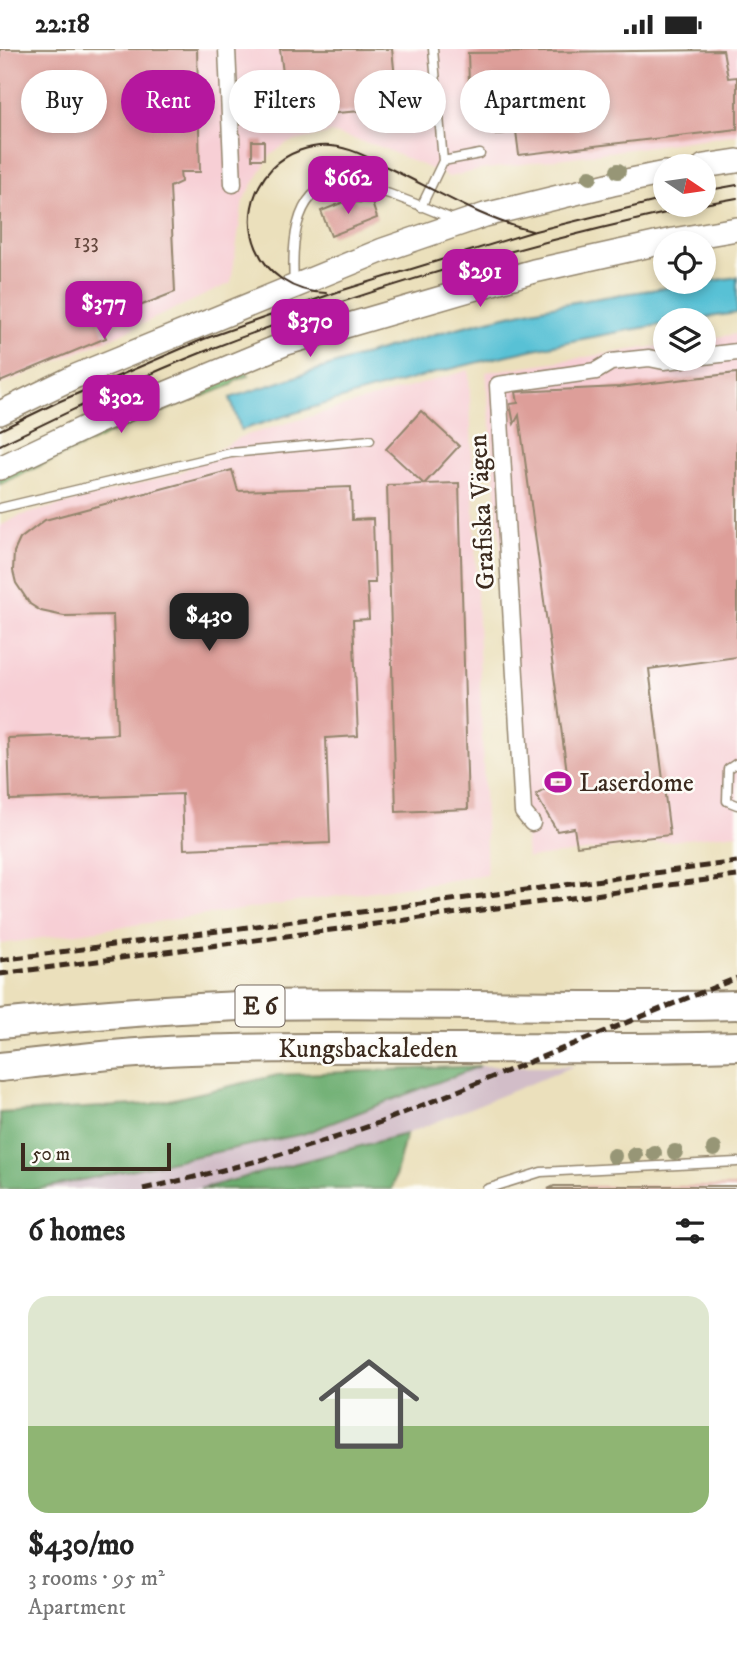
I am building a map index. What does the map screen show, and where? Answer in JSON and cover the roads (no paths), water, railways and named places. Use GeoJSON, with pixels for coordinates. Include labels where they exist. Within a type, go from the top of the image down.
{"type":"FeatureCollection","features":[{"type":"Feature","properties":{"kind":"highway","name":"Kungsbackaleden"},"geometry":{"type":"LineString","coordinates":[[0,1024],[108,1013],[266,1005],[737,1005]]}},
{"type":"Feature","properties":{"kind":"highway","name":"Kungsbackaleden"},"geometry":{"type":"LineString","coordinates":[[0,1067],[107,1055],[189,1050],[416,1047],[635,1049],[737,1046]]}},
{"type":"Feature","properties":{"kind":"main road"},"geometry":{"type":"LineString","coordinates":[[716,164],[737,161]]}},
{"type":"Feature","properties":{"kind":"main road"},"geometry":{"type":"LineString","coordinates":[[0,412],[76,376],[383,250],[485,215],[653,175]]}},
{"type":"Feature","properties":{"kind":"main road"},"geometry":{"type":"LineString","coordinates":[[0,468],[95,423],[287,343],[534,271],[673,240],[737,229]]}},
{"type":"Feature","properties":{"kind":"street"},"geometry":{"type":"LineString","coordinates":[[228,49],[233,184]]}},
{"type":"Feature","properties":{"kind":"street"},"geometry":{"type":"LineString","coordinates":[[716,355],[737,352]]}},
{"type":"Feature","properties":{"kind":"street","name":"Grafiska Vägen"},"geometry":{"type":"LineString","coordinates":[[532,823],[523,812],[498,385],[596,371],[611,362],[653,359]]}},
{"type":"Feature","properties":{"kind":"lane"},"geometry":{"type":"LineString","coordinates":[[421,207],[443,161],[433,49]]}},
{"type":"Feature","properties":{"kind":"lane"},"geometry":{"type":"LineString","coordinates":[[443,161],[480,154]]}},
{"type":"Feature","properties":{"kind":"lane"},"geometry":{"type":"LineString","coordinates":[[294,286],[294,247],[299,218],[312,195],[325,187],[337,183],[360,185],[464,224]]}},
{"type":"Feature","properties":{"kind":"lane"},"geometry":{"type":"LineString","coordinates":[[0,508],[231,453],[370,440]]}},
{"type":"Feature","properties":{"kind":"lane"},"geometry":{"type":"LineString","coordinates":[[737,763],[728,769],[727,801],[737,805]]}},
{"type":"Feature","properties":{"kind":"lane"},"geometry":{"type":"LineString","coordinates":[[486,1189],[541,1171],[737,1162]]}},
{"type":"Feature","properties":{"kind":"water"},"geometry":{"type":"Polygon","coordinates":[[[737,277],[737,313],[716,316],[716,308],[653,308],[653,326],[558,344],[451,369],[241,430],[230,398],[380,350],[494,319],[583,300],[653,290],[653,294],[716,294],[716,280],[737,277]]]}},
{"type":"Feature","properties":{"kind":"tram line"},"geometry":{"type":"LineString","coordinates":[[326,293],[302,289],[282,280],[267,266],[256,248],[251,228],[252,207],[259,186],[279,162],[308,148],[331,146],[354,152],[478,212],[532,231]]}},
{"type":"Feature","properties":{"kind":"tram line"},"geometry":{"type":"LineString","coordinates":[[716,189],[737,185]]}},
{"type":"Feature","properties":{"kind":"tram line"},"geometry":{"type":"LineString","coordinates":[[716,202],[737,198]]}},
{"type":"Feature","properties":{"kind":"tram line"},"geometry":{"type":"LineString","coordinates":[[0,430],[204,339],[340,291],[535,231],[653,202]]}},
{"type":"Feature","properties":{"kind":"tram line"},"geometry":{"type":"LineString","coordinates":[[0,445],[181,361],[268,327],[390,286],[514,250],[653,216]]}},
{"type":"Feature","properties":{"kind":"railway"},"geometry":{"type":"LineString","coordinates":[[0,960],[737,862]]}},
{"type":"Feature","properties":{"kind":"railway"},"geometry":{"type":"LineString","coordinates":[[0,974],[737,876]]}},
{"type":"Feature","properties":{"kind":"railway"},"geometry":{"type":"LineString","coordinates":[[143,1189],[263,1159],[381,1122],[737,978]]}},
{"type":"Feature","properties":{"kind":"place","name":"Laserdome"},"geometry":{"type":"Point","coordinates":[558,782]}}]}
